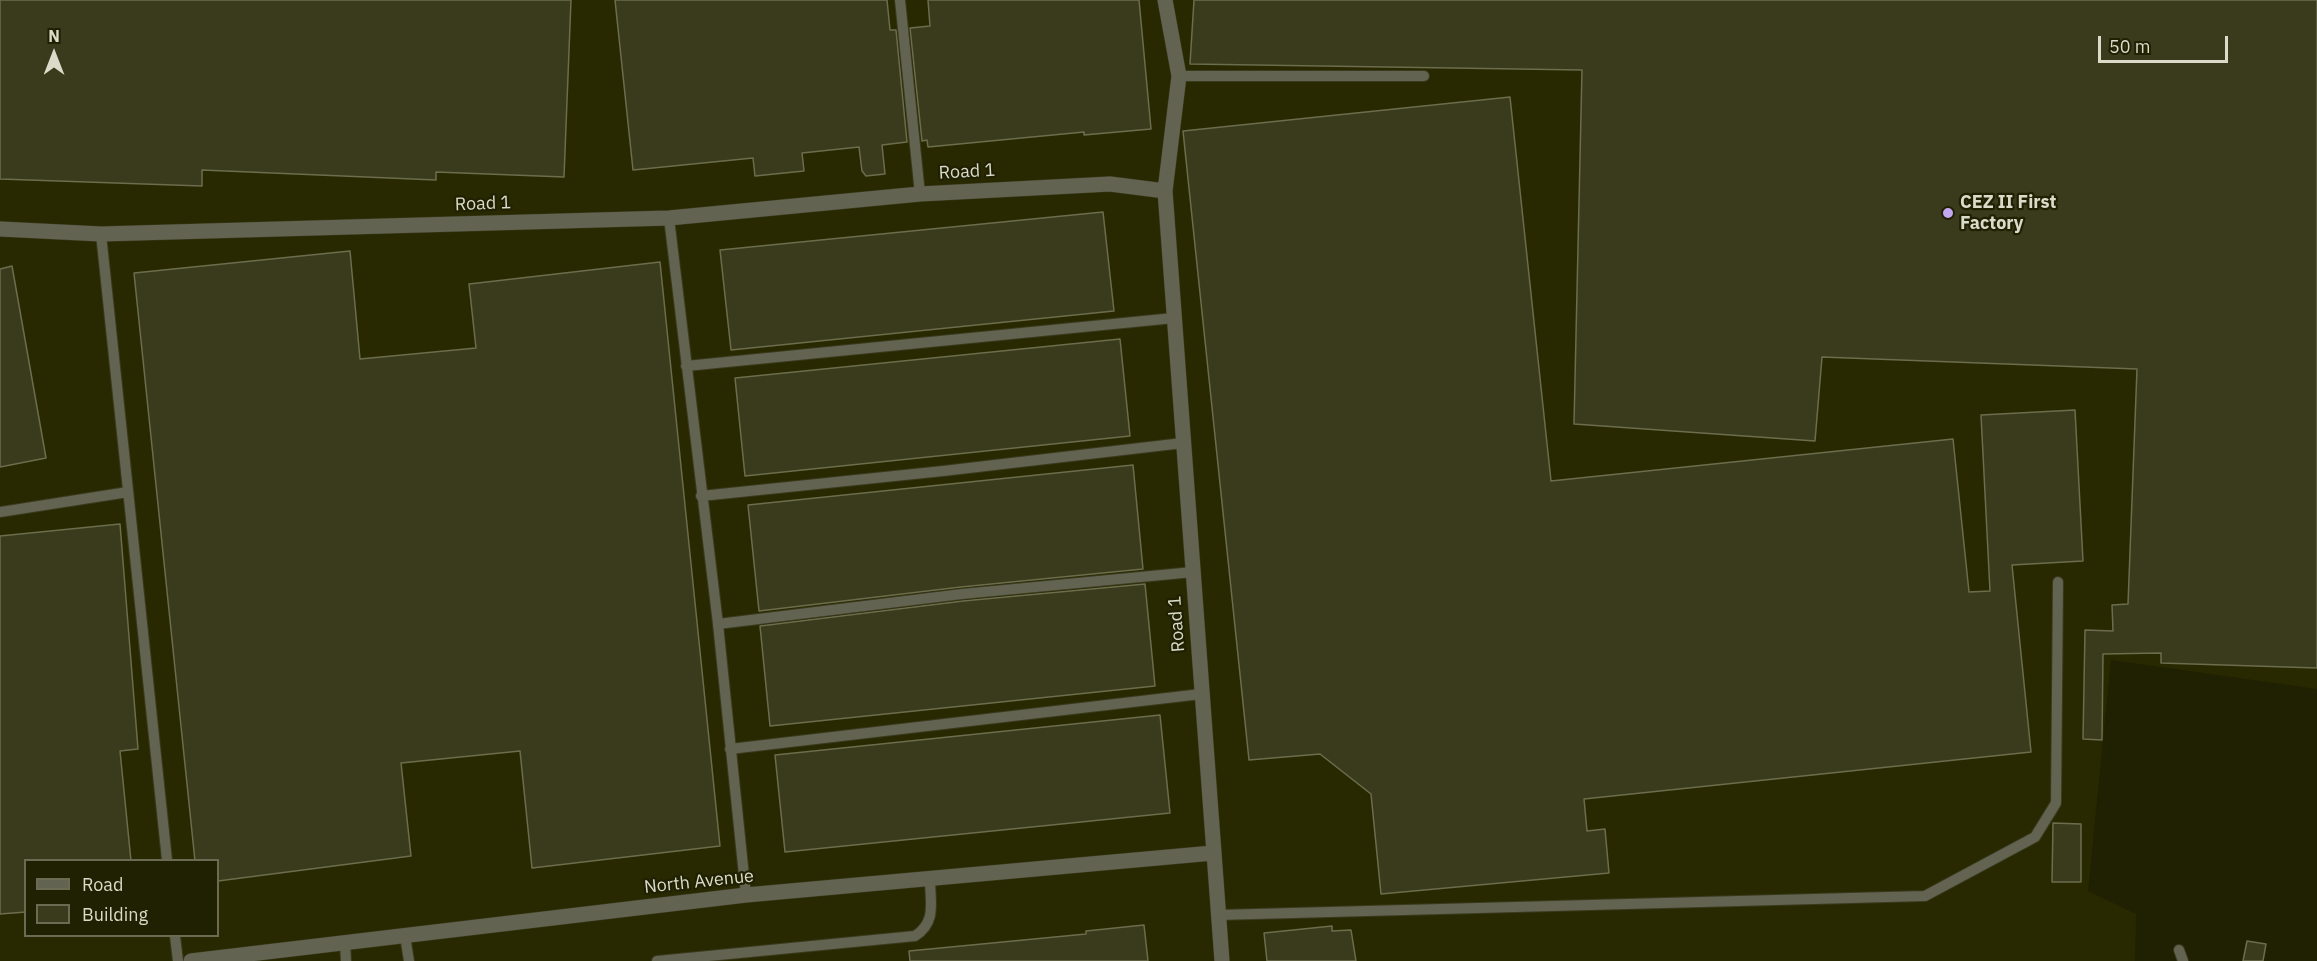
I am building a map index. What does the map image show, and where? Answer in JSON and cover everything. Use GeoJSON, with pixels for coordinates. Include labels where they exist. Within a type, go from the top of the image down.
{"type":"FeatureCollection","features":[{"type":"Feature","properties":{"kind":"street"},"geometry":{"type":"LineString","coordinates":[[1165,191],[1179,76],[1166,0]]}},
{"type":"Feature","properties":{"kind":"street","name":"Road 1"},"geometry":{"type":"LineString","coordinates":[[0,229],[100,234],[669,218],[920,194],[1110,184],[1165,191],[1222,961]]}},
{"type":"Feature","properties":{"kind":"street","name":"North Avenue"},"geometry":{"type":"LineString","coordinates":[[191,961],[746,896],[1213,853]]}},
{"type":"Feature","properties":{"kind":"lane"},"geometry":{"type":"LineString","coordinates":[[900,0],[920,194]]}},
{"type":"Feature","properties":{"kind":"lane"},"geometry":{"type":"LineString","coordinates":[[1179,76],[1424,76]]}},
{"type":"Feature","properties":{"kind":"lane"},"geometry":{"type":"LineString","coordinates":[[669,218],[718,624],[746,896]]}},
{"type":"Feature","properties":{"kind":"lane"},"geometry":{"type":"LineString","coordinates":[[100,234],[167,859]]}},
{"type":"Feature","properties":{"kind":"lane"},"geometry":{"type":"LineString","coordinates":[[686,366],[1174,318]]}},
{"type":"Feature","properties":{"kind":"lane"},"geometry":{"type":"LineString","coordinates":[[701,496],[1184,443]]}},
{"type":"Feature","properties":{"kind":"lane"},"geometry":{"type":"LineString","coordinates":[[0,512],[128,492]]}},
{"type":"Feature","properties":{"kind":"lane"},"geometry":{"type":"LineString","coordinates":[[718,624],[962,594],[1192,572]]}},
{"type":"Feature","properties":{"kind":"lane"},"geometry":{"type":"LineString","coordinates":[[1218,915],[1925,896],[2036,837],[2056,803],[2058,582]]}},
{"type":"Feature","properties":{"kind":"lane"},"geometry":{"type":"LineString","coordinates":[[730,749],[1201,694]]}},
{"type":"Feature","properties":{"kind":"lane"},"geometry":{"type":"LineString","coordinates":[[657,961],[915,936],[930,921],[930,879]]}},
{"type":"Feature","properties":{"kind":"lane"},"geometry":{"type":"LineString","coordinates":[[405,936],[409,961]]}},
{"type":"Feature","properties":{"kind":"lane"},"geometry":{"type":"LineString","coordinates":[[175,937],[178,961]]}},
{"type":"Feature","properties":{"kind":"lane"},"geometry":{"type":"LineString","coordinates":[[345,943],[346,961]]}},
{"type":"Feature","properties":{"kind":"lane"},"geometry":{"type":"LineString","coordinates":[[2179,950],[2183,961]]}},
{"type":"Feature","properties":{"kind":"shaded area"},"geometry":{"type":"Polygon","coordinates":[[[0,0],[2317,0],[2317,689],[2111,660],[2088,891],[2136,914],[2135,961],[0,961],[0,0]]]}},
{"type":"Feature","properties":{"kind":"building"},"geometry":{"type":"Polygon","coordinates":[[[0,0],[571,0],[564,177],[436,172],[436,180],[202,170],[202,186],[0,179],[0,0]]]}},
{"type":"Feature","properties":{"kind":"building"},"geometry":{"type":"Polygon","coordinates":[[[615,0],[887,0],[890,30],[896,30],[907,142],[882,145],[885,174],[866,176],[862,171],[859,147],[802,153],[804,171],[755,176],[753,158],[633,170],[615,0]]]}},
{"type":"Feature","properties":{"kind":"building"},"geometry":{"type":"Polygon","coordinates":[[[928,0],[1139,0],[1151,129],[1084,135],[1084,132],[928,147],[927,140],[922,141],[910,28],[930,26],[928,0]]]}},
{"type":"Feature","properties":{"kind":"building","name":"CEZ II First Factory"},"geometry":{"type":"Polygon","coordinates":[[[1194,0],[2317,0],[2317,668],[2161,663],[2161,653],[2103,654],[2102,740],[2083,739],[2085,630],[2113,631],[2112,605],[2128,604],[2137,369],[1822,357],[1815,441],[1574,424],[1582,70],[1190,64],[1194,0]]]}},
{"type":"Feature","properties":{"kind":"building"},"geometry":{"type":"Polygon","coordinates":[[[1510,97],[1551,481],[1953,439],[1969,592],[1990,591],[1981,415],[2075,410],[2083,561],[2012,565],[2031,752],[1584,799],[1587,831],[1605,829],[1609,873],[1381,894],[1371,794],[1320,754],[1249,760],[1183,131],[1510,97]]]}},
{"type":"Feature","properties":{"kind":"building"},"geometry":{"type":"Polygon","coordinates":[[[1103,212],[1114,311],[731,350],[720,250],[1103,212]]]}},
{"type":"Feature","properties":{"kind":"building"},"geometry":{"type":"Polygon","coordinates":[[[350,251],[360,359],[476,348],[469,284],[660,262],[720,846],[532,868],[520,751],[401,763],[411,856],[219,881],[219,859],[195,859],[134,273],[350,251]]]}},
{"type":"Feature","properties":{"kind":"building"},"geometry":{"type":"Polygon","coordinates":[[[12,266],[46,458],[0,467],[0,269],[12,266]]]}},
{"type":"Feature","properties":{"kind":"building"},"geometry":{"type":"Polygon","coordinates":[[[1120,339],[1130,436],[745,476],[735,378],[1120,339]]]}},
{"type":"Feature","properties":{"kind":"building"},"geometry":{"type":"Polygon","coordinates":[[[1133,465],[1143,569],[961,587],[759,611],[748,505],[1133,465]]]}},
{"type":"Feature","properties":{"kind":"building"},"geometry":{"type":"Polygon","coordinates":[[[120,524],[138,749],[120,751],[131,859],[24,859],[24,912],[0,914],[0,536],[120,524]]]}},
{"type":"Feature","properties":{"kind":"building"},"geometry":{"type":"Polygon","coordinates":[[[1145,584],[1155,686],[770,726],[760,626],[963,601],[1145,584]]]}},
{"type":"Feature","properties":{"kind":"building"},"geometry":{"type":"Polygon","coordinates":[[[1160,715],[1170,813],[785,852],[775,755],[1160,715]]]}},
{"type":"Feature","properties":{"kind":"building"},"geometry":{"type":"Polygon","coordinates":[[[2053,823],[2081,824],[2081,882],[2052,882],[2053,823]]]}},
{"type":"Feature","properties":{"kind":"building"},"geometry":{"type":"Polygon","coordinates":[[[1144,925],[1148,961],[910,961],[909,951],[1086,934],[1086,931],[1144,925]]]}},
{"type":"Feature","properties":{"kind":"building"},"geometry":{"type":"Polygon","coordinates":[[[1332,926],[1332,931],[1351,930],[1356,961],[1267,961],[1264,933],[1332,926]]]}},
{"type":"Feature","properties":{"kind":"building"},"geometry":{"type":"Polygon","coordinates":[[[2247,941],[2266,944],[2263,961],[2243,961],[2247,941]]]}},
{"type":"Feature","properties":{"kind":"place","name":"CEZ II First Factory"},"geometry":{"type":"Point","coordinates":[1948,213]}}]}
